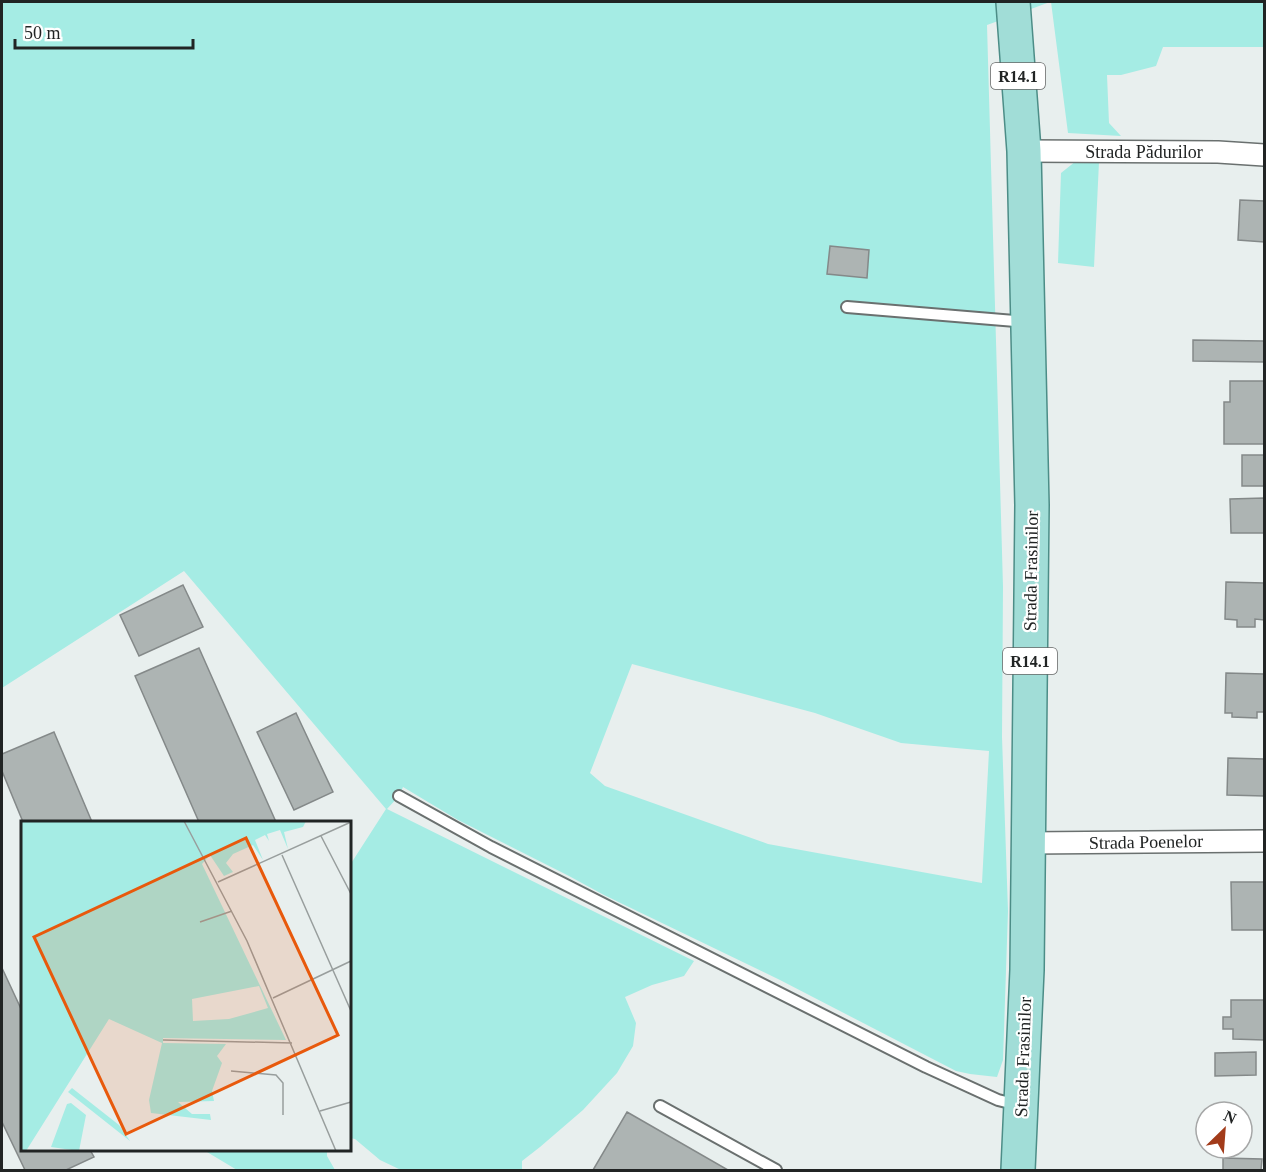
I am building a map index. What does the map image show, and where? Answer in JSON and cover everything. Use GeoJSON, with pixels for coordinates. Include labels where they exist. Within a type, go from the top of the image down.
{"type":"FeatureCollection","features":[{"type":"Feature","properties":{"kind":"main road","name":"R14.1"},"geometry":{"type":"LineString","coordinates":[[1013,2],[1024,151]]}},
{"type":"Feature","properties":{"kind":"main road","name":"Strada Frasinilor"},"geometry":{"type":"LineString","coordinates":[[1018,1170],[1027,970],[1032,505],[1024,151]]}},
{"type":"Feature","properties":{"kind":"street","name":"Strada Pădurilor"},"geometry":{"type":"LineString","coordinates":[[1024,151],[1218,152],[1264,155]]}},
{"type":"Feature","properties":{"kind":"street","name":"Strada Poenelor"},"geometry":{"type":"LineString","coordinates":[[1028,843],[1264,841]]}},
{"type":"Feature","properties":{"kind":"lane"},"geometry":{"type":"LineString","coordinates":[[847,307],[1028,322]]}},
{"type":"Feature","properties":{"kind":"lane"},"geometry":{"type":"LineString","coordinates":[[399,796],[511,857],[926,1067],[998,1100],[1021,1106]]}},
{"type":"Feature","properties":{"kind":"lane"},"geometry":{"type":"LineString","coordinates":[[660,1106],[776,1170]]}},
{"type":"Feature","properties":{"kind":"shaded area"},"geometry":{"type":"Polygon","coordinates":[[[2,2],[1050,2],[987,25],[1003,587],[1002,737],[1008,911],[1003,1060],[997,1077],[956,1071],[780,980],[604,895],[458,820],[403,787],[399,796],[387,809],[694,961],[684,976],[652,985],[625,997],[636,1023],[633,1046],[617,1073],[583,1110],[522,1161],[522,1170],[401,1170],[380,1160],[351,1138],[351,863],[386,809],[184,571],[2,688],[2,2]],[[632,664],[590,773],[605,786],[768,844],[982,883],[989,751],[901,743],[815,713],[632,664]]]}},
{"type":"Feature","properties":{"kind":"shaded area"},"geometry":{"type":"Polygon","coordinates":[[[1051,2],[1264,2],[1264,47],[1163,47],[1156,66],[1121,75],[1107,75],[1109,123],[1121,136],[1068,133],[1051,2]]]}},
{"type":"Feature","properties":{"kind":"shaded area"},"geometry":{"type":"Polygon","coordinates":[[[1076,161],[1099,162],[1094,267],[1058,263],[1061,173],[1076,161]]]}},
{"type":"Feature","properties":{"kind":"shaded area"},"geometry":{"type":"Polygon","coordinates":[[[327,1151],[327,1156],[335,1170],[237,1170],[207,1152],[327,1151]]]}},
{"type":"Feature","properties":{"kind":"building"},"geometry":{"type":"Polygon","coordinates":[[[1240,200],[1264,201],[1264,242],[1238,240],[1240,200]]]}},
{"type":"Feature","properties":{"kind":"building"},"geometry":{"type":"Polygon","coordinates":[[[830,246],[869,250],[867,278],[827,274],[830,246]]]}},
{"type":"Feature","properties":{"kind":"building"},"geometry":{"type":"Polygon","coordinates":[[[1193,340],[1264,341],[1264,362],[1193,361],[1193,340]]]}},
{"type":"Feature","properties":{"kind":"building"},"geometry":{"type":"Polygon","coordinates":[[[1230,381],[1264,381],[1264,444],[1224,444],[1224,402],[1230,402],[1230,381]]]}},
{"type":"Feature","properties":{"kind":"building"},"geometry":{"type":"Polygon","coordinates":[[[1242,455],[1264,455],[1264,486],[1242,486],[1242,455]]]}},
{"type":"Feature","properties":{"kind":"building"},"geometry":{"type":"Polygon","coordinates":[[[1264,498],[1264,533],[1231,533],[1230,499],[1264,498]]]}},
{"type":"Feature","properties":{"kind":"building"},"geometry":{"type":"Polygon","coordinates":[[[1226,582],[1264,583],[1264,620],[1255,619],[1255,627],[1237,627],[1237,620],[1225,619],[1226,582]]]}},
{"type":"Feature","properties":{"kind":"building"},"geometry":{"type":"Polygon","coordinates":[[[183,585],[203,627],[139,656],[120,615],[183,585]]]}},
{"type":"Feature","properties":{"kind":"building"},"geometry":{"type":"Polygon","coordinates":[[[199,648],[276,821],[199,821],[135,676],[199,648]]]}},
{"type":"Feature","properties":{"kind":"building"},"geometry":{"type":"Polygon","coordinates":[[[1226,673],[1264,674],[1264,712],[1257,712],[1257,718],[1232,717],[1232,713],[1225,713],[1226,673]]]}},
{"type":"Feature","properties":{"kind":"building"},"geometry":{"type":"Polygon","coordinates":[[[296,713],[333,792],[294,810],[257,732],[296,713]]]}},
{"type":"Feature","properties":{"kind":"building"},"geometry":{"type":"Polygon","coordinates":[[[54,732],[92,821],[23,821],[2,771],[2,754],[54,732]]]}},
{"type":"Feature","properties":{"kind":"building"},"geometry":{"type":"Polygon","coordinates":[[[1228,758],[1264,759],[1264,796],[1227,795],[1228,758]]]}},
{"type":"Feature","properties":{"kind":"building"},"geometry":{"type":"Polygon","coordinates":[[[1231,882],[1264,882],[1264,930],[1232,930],[1231,882]]]}},
{"type":"Feature","properties":{"kind":"building"},"geometry":{"type":"Polygon","coordinates":[[[2,968],[21,1009],[21,1151],[91,1151],[94,1157],[66,1170],[25,1170],[2,1122],[2,968]]]}},
{"type":"Feature","properties":{"kind":"building"},"geometry":{"type":"Polygon","coordinates":[[[1231,1000],[1264,1000],[1264,1040],[1233,1039],[1233,1029],[1223,1029],[1223,1017],[1231,1017],[1231,1000]]]}},
{"type":"Feature","properties":{"kind":"building"},"geometry":{"type":"Polygon","coordinates":[[[1256,1052],[1256,1075],[1215,1076],[1215,1053],[1256,1052]]]}},
{"type":"Feature","properties":{"kind":"building"},"geometry":{"type":"Polygon","coordinates":[[[627,1112],[728,1170],[593,1170],[627,1112]]]}},
{"type":"Feature","properties":{"kind":"building"},"geometry":{"type":"Polygon","coordinates":[[[1262,1159],[1261,1170],[1223,1170],[1223,1160],[1262,1159]]]}}]}
